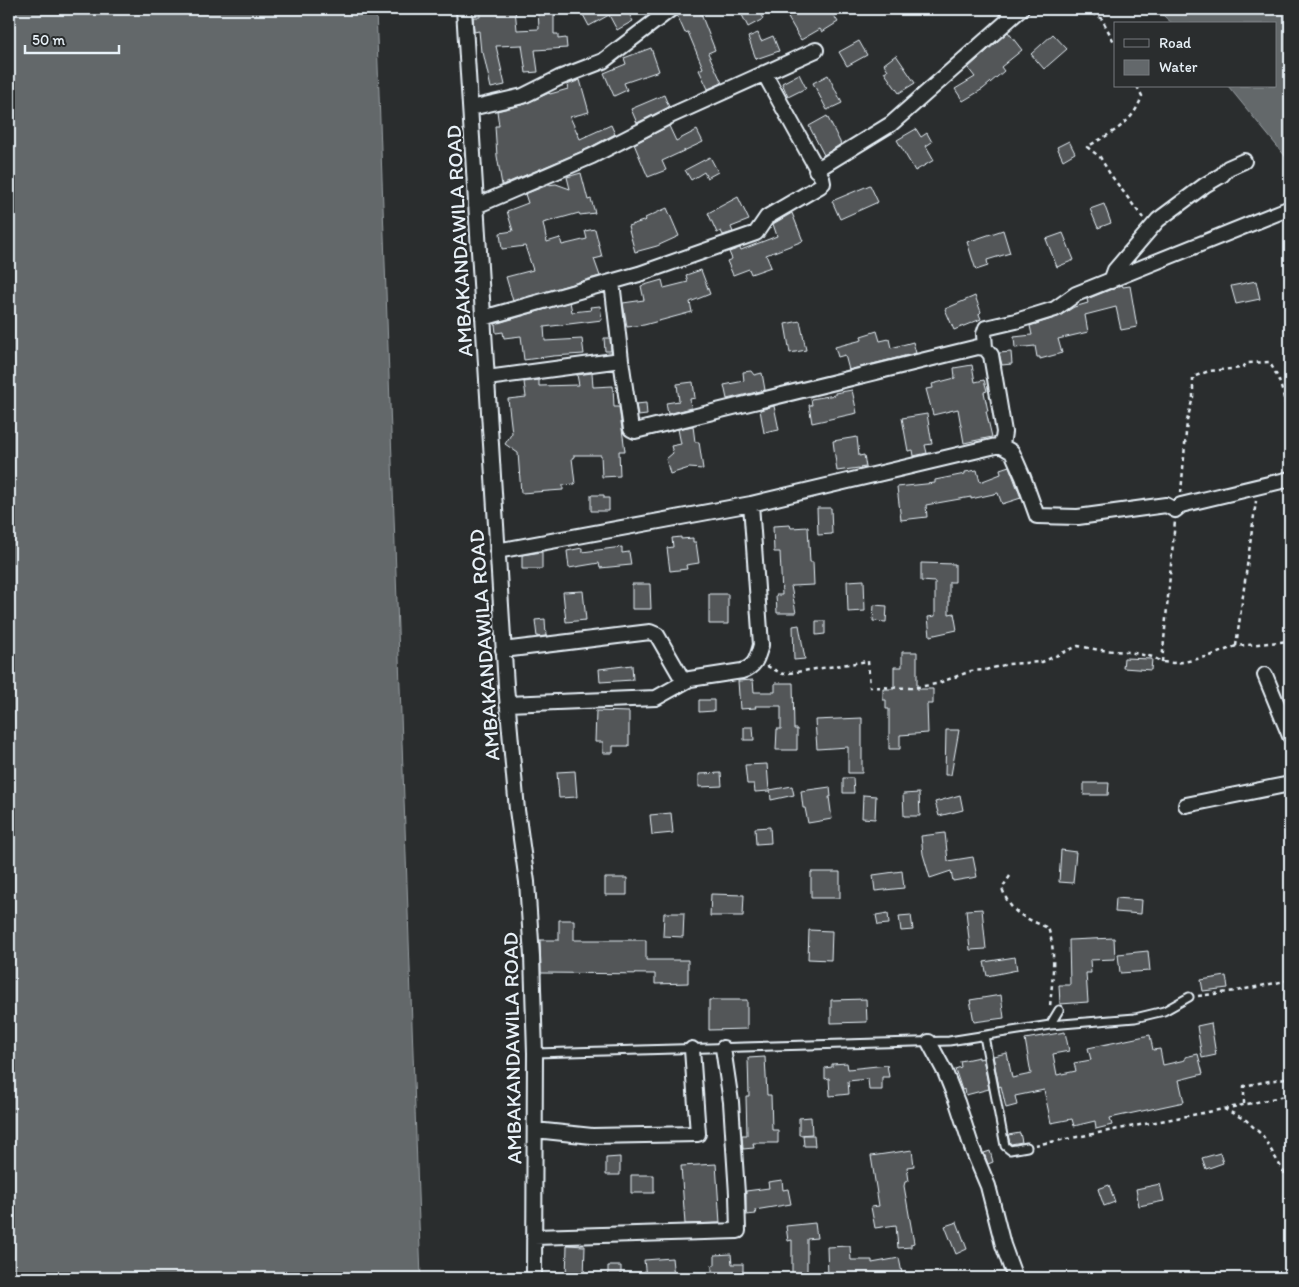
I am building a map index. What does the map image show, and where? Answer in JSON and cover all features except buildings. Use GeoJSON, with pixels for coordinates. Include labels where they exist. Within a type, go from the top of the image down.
{"type":"FeatureCollection","features":[{"type":"Feature","properties":{"kind":"street","name":"AMBAKANDAWILA ROAD"},"geometry":{"type":"LineString","coordinates":[[464,9],[503,650],[516,810],[527,882],[536,1053],[534,1278]]}},
{"type":"Feature","properties":{"kind":"street"},"geometry":{"type":"LineString","coordinates":[[471,108],[523,96],[559,78],[603,61],[671,9]]}},
{"type":"Feature","properties":{"kind":"street"},"geometry":{"type":"LineString","coordinates":[[816,170],[891,124],[1005,15],[1022,9]]}},
{"type":"Feature","properties":{"kind":"street"},"geometry":{"type":"LineString","coordinates":[[476,206],[592,156],[672,115],[816,50]]}},
{"type":"Feature","properties":{"kind":"street"},"geometry":{"type":"LineString","coordinates":[[483,318],[639,274],[756,232],[767,217],[823,183],[764,73]]}},
{"type":"Feature","properties":{"kind":"street"},"geometry":{"type":"LineString","coordinates":[[1111,281],[1115,270],[1158,220],[1222,175],[1228,168],[1244,160]]}},
{"type":"Feature","properties":{"kind":"street"},"geometry":{"type":"LineString","coordinates":[[1000,445],[1004,432],[990,355],[985,348],[984,334],[986,328],[1016,322],[1055,309],[1076,294],[1290,208]]}},
{"type":"Feature","properties":{"kind":"street"},"geometry":{"type":"LineString","coordinates":[[612,282],[631,429],[635,432],[978,348],[985,348]]}},
{"type":"Feature","properties":{"kind":"street"},"geometry":{"type":"LineString","coordinates":[[487,378],[621,360]]}},
{"type":"Feature","properties":{"kind":"street"},"geometry":{"type":"LineString","coordinates":[[497,550],[751,504],[1000,445],[1012,452],[1038,516],[1078,517],[1166,505],[1178,507],[1290,479]]}},
{"type":"Feature","properties":{"kind":"street"},"geometry":{"type":"LineString","coordinates":[[507,704],[656,698],[690,679],[742,672],[750,668],[756,661],[760,645],[751,504]]}},
{"type":"Feature","properties":{"kind":"street"},"geometry":{"type":"LineString","coordinates":[[503,650],[650,632],[656,634],[684,682]]}},
{"type":"Feature","properties":{"kind":"street"},"geometry":{"type":"LineString","coordinates":[[1265,675],[1290,736]]}},
{"type":"Feature","properties":{"kind":"street"},"geometry":{"type":"LineString","coordinates":[[1186,805],[1290,784]]}},
{"type":"Feature","properties":{"kind":"street"},"geometry":{"type":"LineString","coordinates":[[929,1042],[945,1072],[972,1148],[988,1186],[1003,1245],[1015,1278]]}},
{"type":"Feature","properties":{"kind":"street"},"geometry":{"type":"LineString","coordinates":[[534,1237],[738,1231],[731,1102],[724,1048]]}},
{"type":"Feature","properties":{"kind":"street"},"geometry":{"type":"LineString","coordinates":[[535,1130],[592,1136],[698,1134],[692,1049]]}},
{"type":"Feature","properties":{"kind":"lane"},"geometry":{"type":"LineString","coordinates":[[536,1053],[949,1042],[1050,1025],[1135,1018],[1164,1010],[1190,997]]}},
{"type":"Feature","properties":{"kind":"lane"},"geometry":{"type":"LineString","coordinates":[[1050,1025],[1059,1010]]}},
{"type":"Feature","properties":{"kind":"lane"},"geometry":{"type":"LineString","coordinates":[[984,1036],[1005,1146],[1010,1150],[1027,1147]]}},
{"type":"Feature","properties":{"kind":"path"},"geometry":{"type":"LineString","coordinates":[[1085,9],[1102,18],[1114,42]]}},
{"type":"Feature","properties":{"kind":"path"},"geometry":{"type":"LineString","coordinates":[[1138,88],[1142,96],[1138,108],[1126,123],[1087,147],[1100,157],[1151,230]]}},
{"type":"Feature","properties":{"kind":"path"},"geometry":{"type":"LineString","coordinates":[[1162,662],[1187,420],[1193,397],[1193,377],[1209,371],[1242,368],[1247,363],[1268,362],[1275,371],[1281,385],[1290,433]]}},
{"type":"Feature","properties":{"kind":"path"},"geometry":{"type":"LineString","coordinates":[[1236,646],[1257,505],[1255,487]]}},
{"type":"Feature","properties":{"kind":"path"},"geometry":{"type":"LineString","coordinates":[[756,661],[783,674],[868,660],[870,687],[912,688],[936,684],[971,672],[1008,664],[1042,662],[1078,646],[1129,652],[1153,657],[1162,662],[1184,662],[1210,656],[1236,646],[1290,640]]}},
{"type":"Feature","properties":{"kind":"path"},"geometry":{"type":"LineString","coordinates":[[1010,876],[1002,888],[1006,901],[1017,914],[1048,928],[1053,941],[1054,965],[1050,1007],[1047,1013]]}},
{"type":"Feature","properties":{"kind":"path"},"geometry":{"type":"LineString","coordinates":[[1190,997],[1236,991],[1290,980]]}},
{"type":"Feature","properties":{"kind":"path"},"geometry":{"type":"LineString","coordinates":[[1244,1104],[1244,1086],[1290,1077]]}},
{"type":"Feature","properties":{"kind":"path"},"geometry":{"type":"LineString","coordinates":[[1027,1147],[1290,1095]]}},
{"type":"Feature","properties":{"kind":"path"},"geometry":{"type":"LineString","coordinates":[[1224,1109],[1246,1120],[1263,1136],[1290,1183]]}},
{"type":"Feature","properties":{"kind":"water"},"geometry":{"type":"Polygon","coordinates":[[[9,9],[376,9],[421,1278],[9,1278],[9,9]]]}},
{"type":"Feature","properties":{"kind":"water"},"geometry":{"type":"Polygon","coordinates":[[[1156,9],[1290,9],[1290,162],[1230,88],[1276,88],[1276,22],[1171,22],[1156,9]]]}}]}
